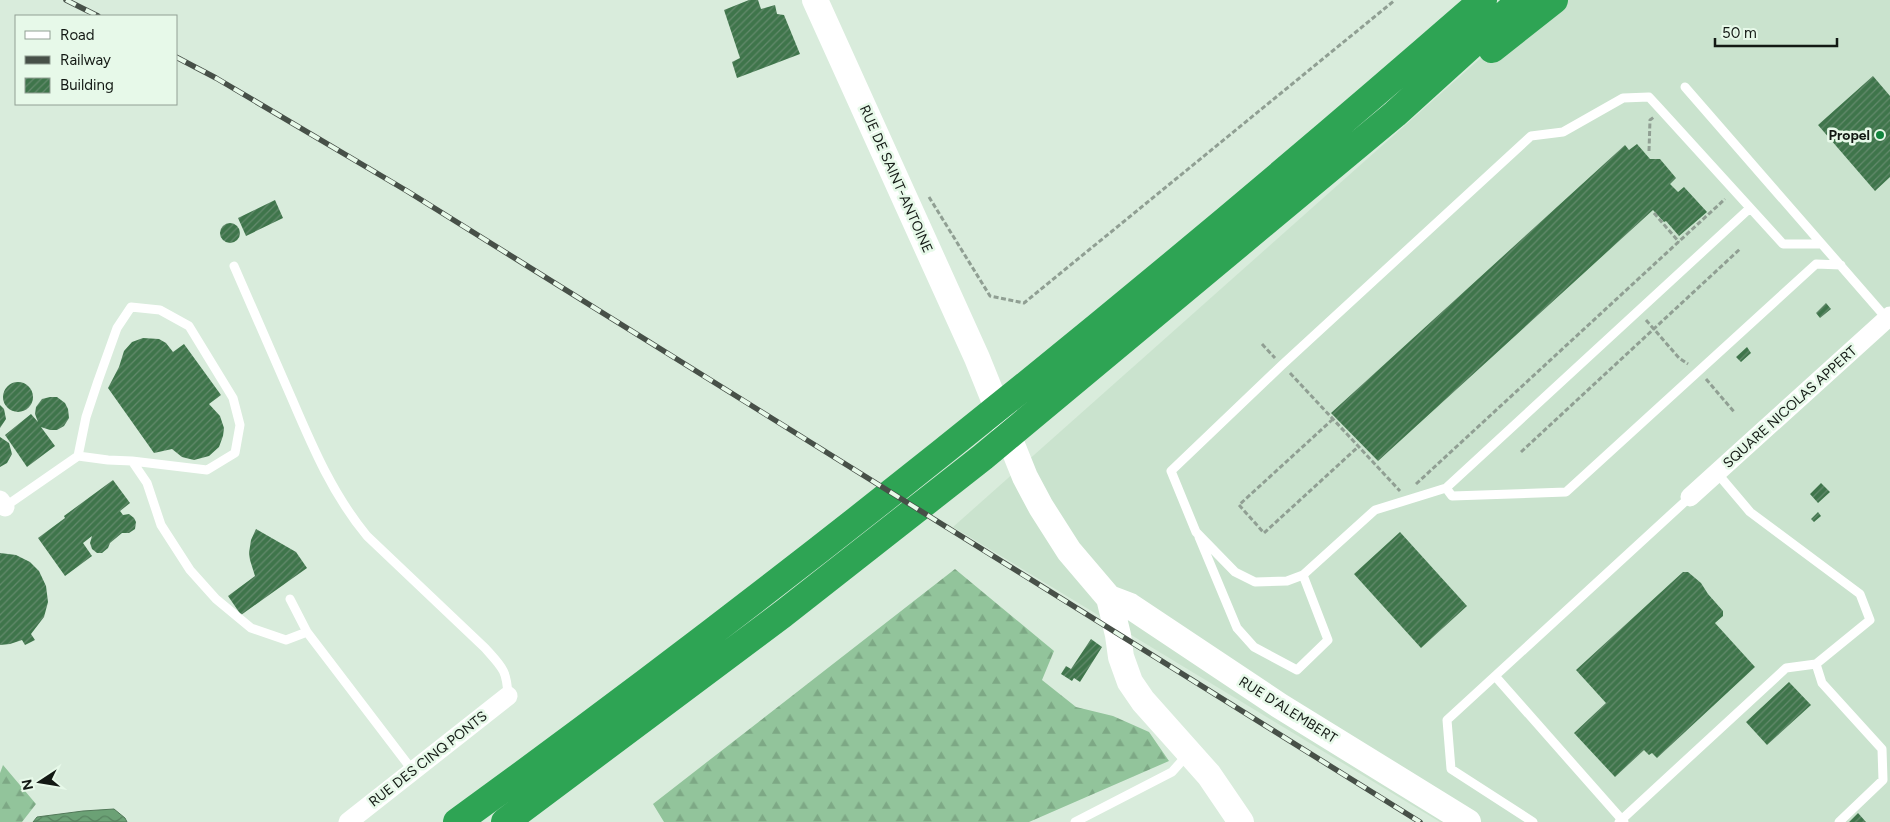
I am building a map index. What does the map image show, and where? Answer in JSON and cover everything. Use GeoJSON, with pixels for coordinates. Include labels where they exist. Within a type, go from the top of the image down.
{"type":"FeatureCollection","features":[{"type":"Feature","properties":{"kind":"highway"},"geometry":{"type":"LineString","coordinates":[[457,822],[597,718],[879,502],[1169,268],[1293,165],[1483,0]]}},
{"type":"Feature","properties":{"kind":"highway"},"geometry":{"type":"LineString","coordinates":[[505,822],[806,596],[975,463],[1395,114],[1521,0]]}},
{"type":"Feature","properties":{"kind":"highway"},"geometry":{"type":"LineString","coordinates":[[1395,114],[1423,106],[1554,0]]}},
{"type":"Feature","properties":{"kind":"street","name":"RUE DE SAINT-ANTOINE"},"geometry":{"type":"LineString","coordinates":[[815,0],[977,358],[1025,477],[1040,507],[1069,551],[1109,598]]}},
{"type":"Feature","properties":{"kind":"street","name":"SQUARE NICOLAS APPERT"},"geometry":{"type":"LineString","coordinates":[[1690,497],[1889,319]]}},
{"type":"Feature","properties":{"kind":"street"},"geometry":{"type":"LineString","coordinates":[[1109,598],[1118,635],[1121,658],[1130,682],[1143,701],[1209,775],[1241,822]]}},
{"type":"Feature","properties":{"kind":"street","name":"RUE D’ALEMBERT"},"geometry":{"type":"LineString","coordinates":[[1109,598],[1130,606],[1280,706],[1468,822]]}},
{"type":"Feature","properties":{"kind":"street","name":"RUE DES CINQ PONTS"},"geometry":{"type":"LineString","coordinates":[[348,822],[508,696]]}},
{"type":"Feature","properties":{"kind":"lane"},"geometry":{"type":"LineString","coordinates":[[1685,87],[1821,244],[1889,319]]}},
{"type":"Feature","properties":{"kind":"lane"},"geometry":{"type":"LineString","coordinates":[[1303,575],[1328,640],[1297,670],[1254,647],[1237,628],[1171,471],[1282,365],[1531,136],[1563,132],[1623,98],[1649,97],[1782,244],[1821,244]]}},
{"type":"Feature","properties":{"kind":"lane"},"geometry":{"type":"LineString","coordinates":[[1196,532],[1235,572],[1256,582],[1287,581],[1303,575],[1375,510],[1406,497],[1446,488],[1750,208]]}},
{"type":"Feature","properties":{"kind":"lane"},"geometry":{"type":"LineString","coordinates":[[1446,488],[1452,496],[1566,492],[1816,264],[1840,265]]}},
{"type":"Feature","properties":{"kind":"lane"},"geometry":{"type":"LineString","coordinates":[[234,266],[318,459],[337,496],[367,536],[485,648],[508,678],[508,696]]}},
{"type":"Feature","properties":{"kind":"lane"},"geometry":{"type":"LineString","coordinates":[[2,506],[78,456],[207,470],[235,453],[240,426],[233,398],[189,326],[160,310],[131,307],[117,328],[86,417],[78,456]]}},
{"type":"Feature","properties":{"kind":"lane"},"geometry":{"type":"LineString","coordinates":[[132,461],[147,483],[161,525],[190,570],[216,598],[251,628],[286,640],[307,632]]}},
{"type":"Feature","properties":{"kind":"lane"},"geometry":{"type":"LineString","coordinates":[[1495,676],[1622,821],[1786,668],[1816,664],[1870,620],[1860,594],[1750,512],[1717,473]]}},
{"type":"Feature","properties":{"kind":"lane"},"geometry":{"type":"LineString","coordinates":[[1533,822],[1451,769],[1447,720],[1690,497]]}},
{"type":"Feature","properties":{"kind":"lane"},"geometry":{"type":"LineString","coordinates":[[290,599],[307,632],[413,771]]}},
{"type":"Feature","properties":{"kind":"lane"},"geometry":{"type":"LineString","coordinates":[[1816,664],[1822,683],[1882,749],[1883,780],[1839,822]]}},
{"type":"Feature","properties":{"kind":"lane"},"geometry":{"type":"LineString","coordinates":[[1075,822],[1172,772],[1190,752]]}},
{"type":"Feature","properties":{"kind":"path"},"geometry":{"type":"LineString","coordinates":[[926,193],[990,296],[1024,303],[1395,0]]}},
{"type":"Feature","properties":{"kind":"path"},"geometry":{"type":"LineString","coordinates":[[1262,344],[1406,497],[1734,190]]}},
{"type":"Feature","properties":{"kind":"path"},"geometry":{"type":"LineString","coordinates":[[1654,213],[1679,242]]}},
{"type":"Feature","properties":{"kind":"path"},"geometry":{"type":"LineString","coordinates":[[1521,452],[1740,249]]}},
{"type":"Feature","properties":{"kind":"path"},"geometry":{"type":"LineString","coordinates":[[1623,294],[1679,358],[1699,371],[1735,413]]}},
{"type":"Feature","properties":{"kind":"path"},"geometry":{"type":"LineString","coordinates":[[1333,419],[1239,505],[1264,533],[1359,446]]}},
{"type":"Feature","properties":{"kind":"shaded area"},"geometry":{"type":"Polygon","coordinates":[[[1546,0],[1890,0],[1890,822],[1440,822],[953,527],[1546,0]]]}},
{"type":"Feature","properties":{"kind":"green space"},"geometry":{"type":"Polygon","coordinates":[[[955,569],[1054,651],[1042,680],[1076,707],[1113,716],[1149,732],[1169,761],[1029,822],[664,822],[653,804],[955,569]]]}},
{"type":"Feature","properties":{"kind":"green space"},"geometry":{"type":"Polygon","coordinates":[[[3,765],[36,804],[22,822],[0,822],[0,773],[3,765]]]}},
{"type":"Feature","properties":{"kind":"water"},"geometry":{"type":"Polygon","coordinates":[[[114,809],[127,822],[33,822],[37,817],[114,809]]]}},
{"type":"Feature","properties":{"kind":"building"},"geometry":{"type":"Polygon","coordinates":[[[749,0],[758,0],[761,9],[775,5],[777,14],[784,15],[800,54],[737,78],[732,62],[740,58],[724,10],[749,0]]]}},
{"type":"Feature","properties":{"kind":"building"},"geometry":{"type":"Polygon","coordinates":[[[1873,76],[1890,96],[1890,177],[1875,191],[1818,125],[1873,76]]]}},
{"type":"Feature","properties":{"kind":"building"},"geometry":{"type":"Polygon","coordinates":[[[1637,144],[1650,159],[1660,159],[1676,178],[1670,184],[1678,192],[1684,187],[1707,212],[1679,236],[1653,210],[1378,461],[1331,413],[1625,145],[1629,150],[1637,144]]]}},
{"type":"Feature","properties":{"kind":"building"},"geometry":{"type":"Polygon","coordinates":[[[275,200],[283,218],[246,236],[238,218],[275,200]]]}},
{"type":"Feature","properties":{"kind":"building"},"geometry":{"type":"Polygon","coordinates":[[[230,223],[237,226],[240,233],[237,240],[230,243],[223,240],[220,233],[223,226],[230,223]]]}},
{"type":"Feature","properties":{"kind":"building"},"geometry":{"type":"Polygon","coordinates":[[[1826,303],[1831,309],[1820,318],[1816,313],[1826,303]]]}},
{"type":"Feature","properties":{"kind":"building"},"geometry":{"type":"Polygon","coordinates":[[[143,338],[159,339],[166,343],[173,352],[184,344],[221,395],[209,404],[220,416],[224,428],[219,447],[209,456],[194,460],[182,457],[172,449],[154,453],[108,388],[119,367],[124,351],[132,342],[143,338]]]}},
{"type":"Feature","properties":{"kind":"building"},"geometry":{"type":"Polygon","coordinates":[[[1747,347],[1751,353],[1741,362],[1736,357],[1747,347]]]}},
{"type":"Feature","properties":{"kind":"building"},"geometry":{"type":"Polygon","coordinates":[[[18,382],[29,386],[33,397],[29,408],[18,412],[7,408],[3,397],[7,386],[18,382]]]}},
{"type":"Feature","properties":{"kind":"building"},"geometry":{"type":"Polygon","coordinates":[[[57,397],[65,403],[69,418],[64,426],[57,430],[41,427],[55,446],[27,467],[5,435],[31,414],[38,422],[35,414],[36,407],[42,399],[57,397]]]}},
{"type":"Feature","properties":{"kind":"building"},"geometry":{"type":"Polygon","coordinates":[[[0,405],[4,409],[6,419],[0,428],[0,405]]]}},
{"type":"Feature","properties":{"kind":"building"},"geometry":{"type":"Polygon","coordinates":[[[0,437],[9,443],[12,454],[7,463],[0,467],[0,437]]]}},
{"type":"Feature","properties":{"kind":"building"},"geometry":{"type":"Polygon","coordinates":[[[113,480],[130,503],[120,511],[123,515],[129,514],[134,518],[136,522],[135,529],[129,533],[122,533],[102,553],[97,553],[92,549],[90,543],[92,536],[83,543],[92,556],[65,576],[38,538],[113,480]]]}},
{"type":"Feature","properties":{"kind":"building"},"geometry":{"type":"Polygon","coordinates":[[[1821,483],[1830,492],[1818,503],[1810,494],[1821,483]]]}},
{"type":"Feature","properties":{"kind":"building"},"geometry":{"type":"Polygon","coordinates":[[[1818,512],[1821,516],[1814,522],[1811,519],[1818,512]]]}},
{"type":"Feature","properties":{"kind":"building"},"geometry":{"type":"Polygon","coordinates":[[[256,529],[296,552],[307,568],[241,615],[228,596],[255,576],[249,553],[251,540],[256,529]]]}},
{"type":"Feature","properties":{"kind":"building"},"geometry":{"type":"Polygon","coordinates":[[[1400,532],[1467,606],[1421,648],[1354,574],[1400,532]]]}},
{"type":"Feature","properties":{"kind":"building"},"geometry":{"type":"Polygon","coordinates":[[[0,553],[16,555],[30,562],[39,571],[46,586],[48,602],[44,617],[31,634],[35,640],[25,645],[22,640],[0,645],[0,553]]]}},
{"type":"Feature","properties":{"kind":"building"},"geometry":{"type":"Polygon","coordinates":[[[1683,572],[1688,572],[1701,583],[1723,611],[1723,616],[1715,623],[1755,667],[1657,758],[1652,753],[1649,755],[1644,750],[1615,777],[1574,733],[1606,703],[1576,670],[1683,572]]]}},
{"type":"Feature","properties":{"kind":"building"},"geometry":{"type":"Polygon","coordinates":[[[1091,639],[1102,647],[1080,682],[1074,678],[1072,681],[1061,674],[1066,666],[1071,669],[1091,639]]]}},
{"type":"Feature","properties":{"kind":"building"},"geometry":{"type":"Polygon","coordinates":[[[1789,682],[1811,705],[1767,745],[1746,722],[1789,682]]]}},
{"type":"Feature","properties":{"kind":"building"},"geometry":{"type":"Polygon","coordinates":[[[1858,813],[1866,822],[1849,822],[1858,813]]]}},
{"type":"Feature","properties":{"kind":"railway"},"geometry":{"type":"LineString","coordinates":[[66,0],[96,15]]}},
{"type":"Feature","properties":{"kind":"railway"},"geometry":{"type":"LineString","coordinates":[[178,58],[216,78],[407,191],[1420,822]]}},
{"type":"Feature","properties":{"kind":"place","name":"Propel"},"geometry":{"type":"Point","coordinates":[1880,135]}}]}
